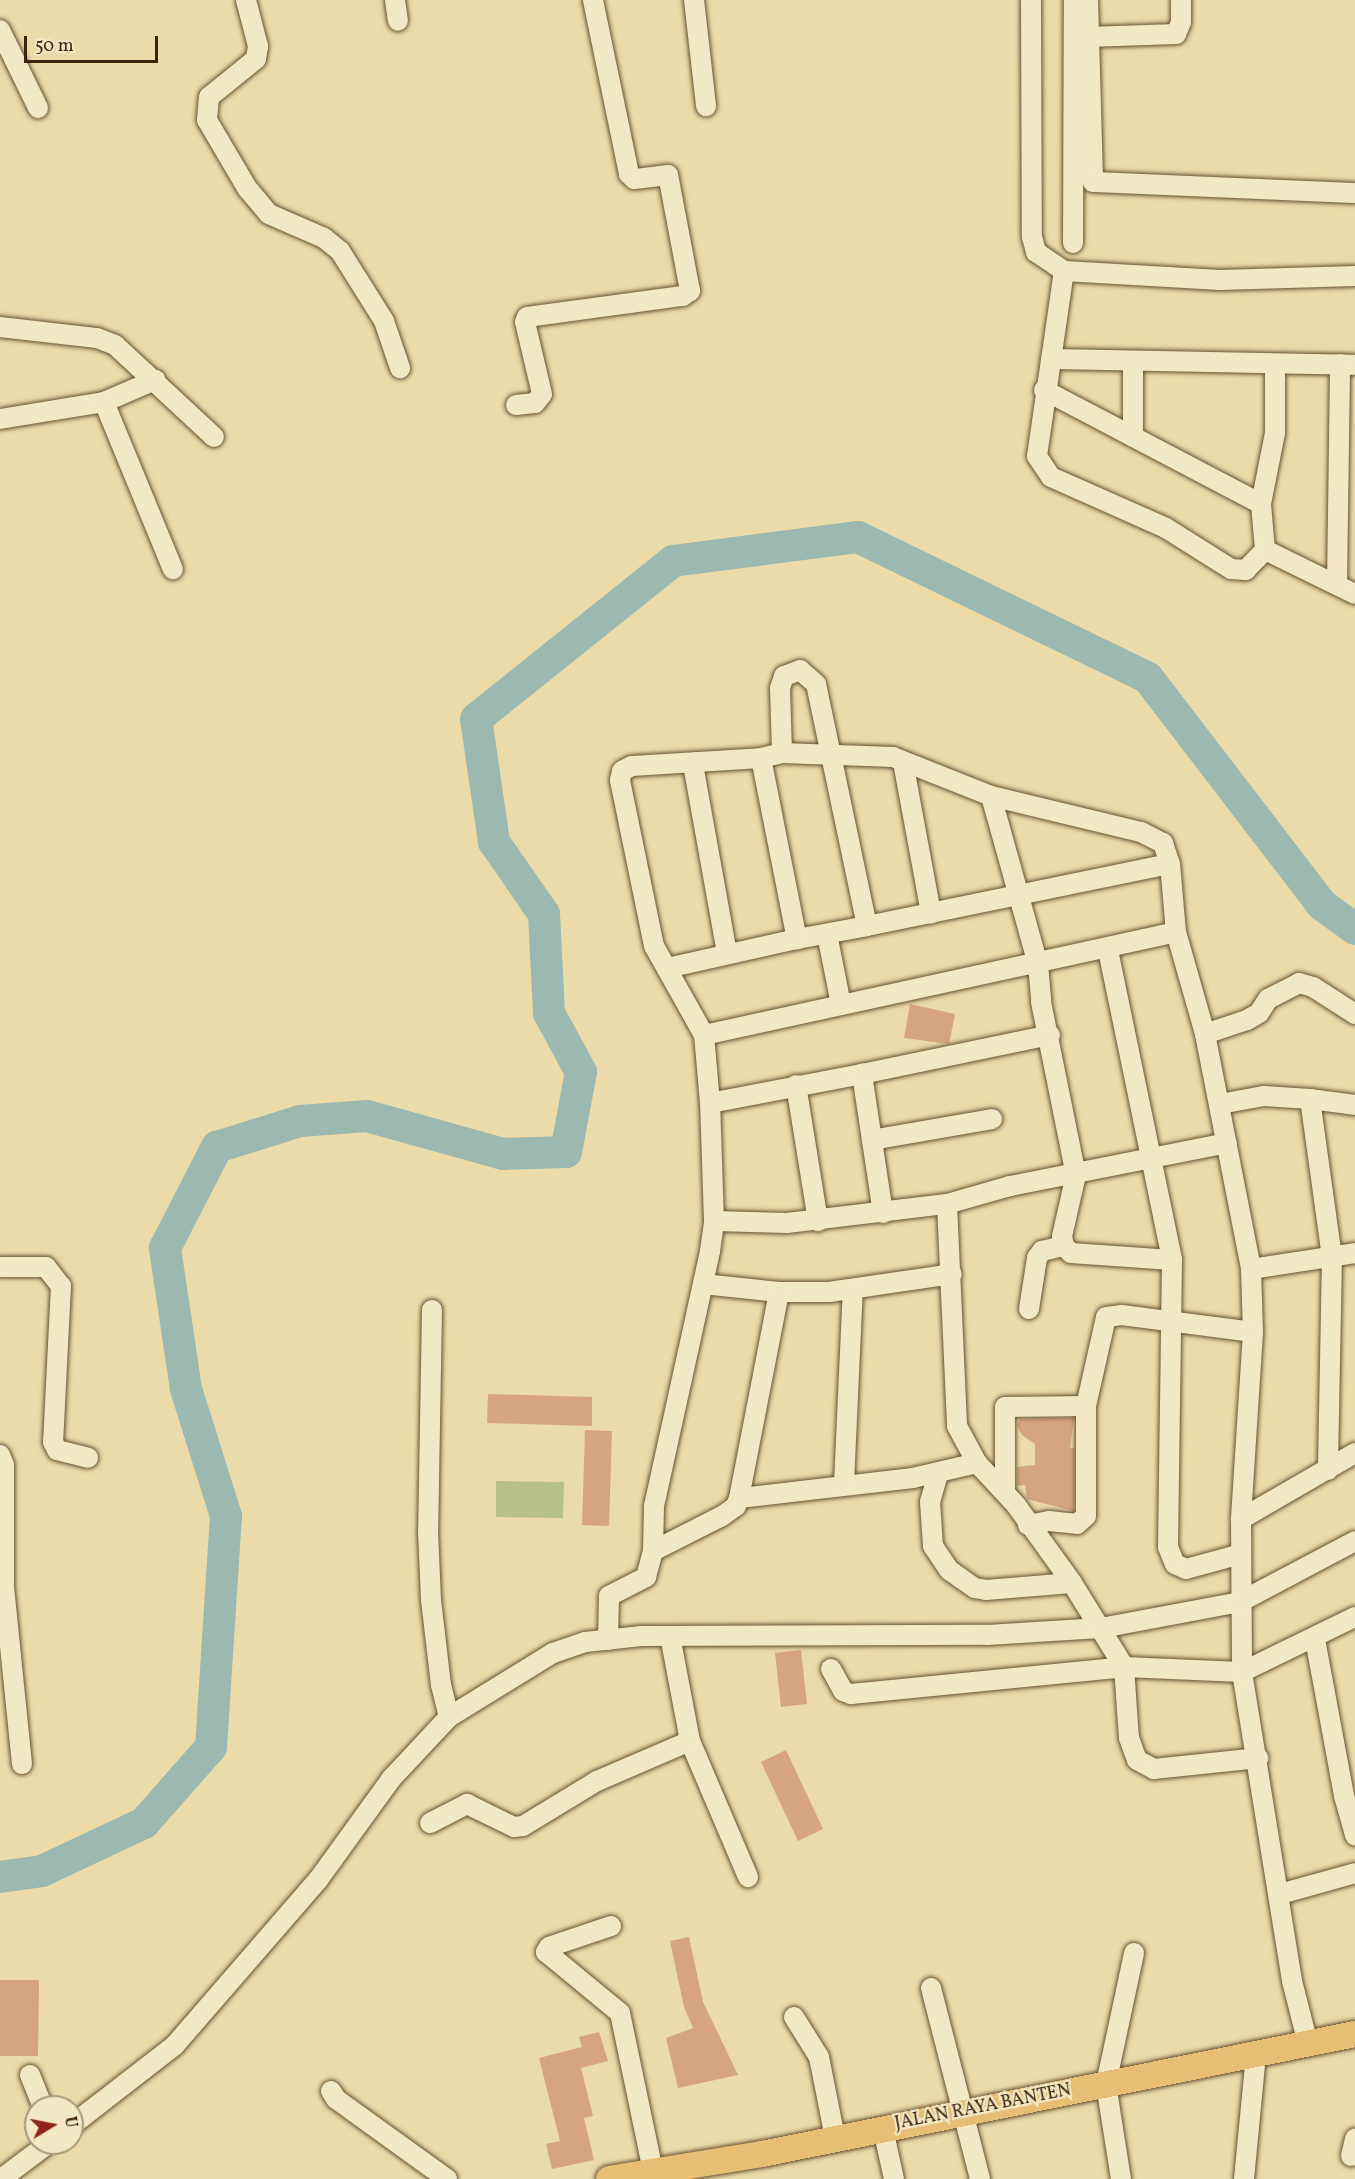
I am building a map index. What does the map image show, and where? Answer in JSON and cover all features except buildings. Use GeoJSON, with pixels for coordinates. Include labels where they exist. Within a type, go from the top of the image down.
{"type":"FeatureCollection","features":[{"type":"Feature","properties":{"kind":"main road","name":"JALAN RAYA BANTEN"},"geometry":{"type":"LineString","coordinates":[[609,2179],[883,2129],[1355,2034]]}},
{"type":"Feature","properties":{"kind":"street"},"geometry":{"type":"LineString","coordinates":[[246,0],[258,46],[256,59],[209,97],[207,120],[248,188],[269,214],[324,238],[340,251],[384,321],[400,368]]}},
{"type":"Feature","properties":{"kind":"street"},"geometry":{"type":"LineString","coordinates":[[395,0],[398,21]]}},
{"type":"Feature","properties":{"kind":"street"},"geometry":{"type":"LineString","coordinates":[[516,405],[535,403],[542,394],[527,317],[683,296],[690,291],[668,175],[634,179],[629,174],[593,0]]}},
{"type":"Feature","properties":{"kind":"street"},"geometry":{"type":"LineString","coordinates":[[694,0],[706,106]]}},
{"type":"Feature","properties":{"kind":"street"},"geometry":{"type":"LineString","coordinates":[[1031,0],[1032,237],[1036,252],[1064,271],[1220,280],[1355,276]]}},
{"type":"Feature","properties":{"kind":"street"},"geometry":{"type":"LineString","coordinates":[[1073,243],[1074,0]]}},
{"type":"Feature","properties":{"kind":"street"},"geometry":{"type":"LineString","coordinates":[[1088,0],[1093,182],[1355,193]]}},
{"type":"Feature","properties":{"kind":"street"},"geometry":{"type":"LineString","coordinates":[[1088,38],[1176,34],[1181,22],[1180,0]]}},
{"type":"Feature","properties":{"kind":"street"},"geometry":{"type":"LineString","coordinates":[[0,30],[38,108]]}},
{"type":"Feature","properties":{"kind":"street"},"geometry":{"type":"LineString","coordinates":[[1064,271],[1036,448],[1040,464],[1051,477],[1166,528],[1239,572],[1246,570],[1265,550],[1261,504],[1275,433],[1275,365]]}},
{"type":"Feature","properties":{"kind":"street"},"geometry":{"type":"LineString","coordinates":[[0,327],[97,338],[122,351],[214,437]]}},
{"type":"Feature","properties":{"kind":"street"},"geometry":{"type":"LineString","coordinates":[[1051,359],[1275,365],[1348,364],[1337,585]]}},
{"type":"Feature","properties":{"kind":"street"},"geometry":{"type":"LineString","coordinates":[[1133,362],[1133,437]]}},
{"type":"Feature","properties":{"kind":"street"},"geometry":{"type":"LineString","coordinates":[[0,419],[104,402],[155,380]]}},
{"type":"Feature","properties":{"kind":"street"},"geometry":{"type":"LineString","coordinates":[[1044,390],[1261,504]]}},
{"type":"Feature","properties":{"kind":"street"},"geometry":{"type":"LineString","coordinates":[[104,402],[173,569]]}},
{"type":"Feature","properties":{"kind":"street"},"geometry":{"type":"LineString","coordinates":[[1265,550],[1355,594]]}},
{"type":"Feature","properties":{"kind":"street"},"geometry":{"type":"LineString","coordinates":[[782,753],[780,688],[784,676],[800,670],[816,684],[867,926]]}},
{"type":"Feature","properties":{"kind":"street"},"geometry":{"type":"LineString","coordinates":[[608,1640],[609,1596],[646,1577],[653,1551],[654,1506],[703,1284],[714,1221],[710,1103],[704,1035],[654,945],[620,780],[622,771],[632,766],[761,758],[782,753],[832,753],[893,757],[942,774],[991,796],[1141,832],[1163,843],[1170,864],[1176,932],[1205,1034],[1251,1269],[1253,1332],[1241,1519],[1242,1672],[1258,1758],[1292,1981],[1308,2044]]}},
{"type":"Feature","properties":{"kind":"street"},"geometry":{"type":"LineString","coordinates":[[761,758],[797,939]]}},
{"type":"Feature","properties":{"kind":"street"},"geometry":{"type":"LineString","coordinates":[[696,762],[694,770],[727,953]]}},
{"type":"Feature","properties":{"kind":"street"},"geometry":{"type":"LineString","coordinates":[[903,762],[931,913]]}},
{"type":"Feature","properties":{"kind":"street"},"geometry":{"type":"LineString","coordinates":[[991,796],[1022,896],[1038,964],[1041,1002],[1050,1035],[1076,1174],[1062,1236],[1064,1246],[1071,1253],[1172,1260]]}},
{"type":"Feature","properties":{"kind":"street"},"geometry":{"type":"LineString","coordinates":[[667,968],[727,953],[1022,896],[1170,864]]}},
{"type":"Feature","properties":{"kind":"street"},"geometry":{"type":"LineString","coordinates":[[704,1035],[1107,950],[1176,932]]}},
{"type":"Feature","properties":{"kind":"street"},"geometry":{"type":"LineString","coordinates":[[827,934],[841,1005]]}},
{"type":"Feature","properties":{"kind":"street"},"geometry":{"type":"LineString","coordinates":[[1107,950],[1153,1158],[1172,1260],[1174,1323],[1170,1557],[1174,1564],[1186,1569],[1241,1554]]}},
{"type":"Feature","properties":{"kind":"street"},"geometry":{"type":"LineString","coordinates":[[1205,1034],[1247,1020],[1259,1013],[1268,999],[1299,983],[1313,987],[1355,1014]]}},
{"type":"Feature","properties":{"kind":"street"},"geometry":{"type":"LineString","coordinates":[[710,1103],[1050,1035]]}},
{"type":"Feature","properties":{"kind":"street"},"geometry":{"type":"LineString","coordinates":[[862,1074],[883,1213]]}},
{"type":"Feature","properties":{"kind":"street"},"geometry":{"type":"LineString","coordinates":[[796,1085],[818,1221]]}},
{"type":"Feature","properties":{"kind":"street"},"geometry":{"type":"LineString","coordinates":[[1220,1104],[1264,1096],[1355,1105]]}},
{"type":"Feature","properties":{"kind":"street"},"geometry":{"type":"LineString","coordinates":[[1310,1099],[1332,1257],[1328,1470]]}},
{"type":"Feature","properties":{"kind":"street"},"geometry":{"type":"LineString","coordinates":[[872,1140],[993,1119]]}},
{"type":"Feature","properties":{"kind":"street"},"geometry":{"type":"LineString","coordinates":[[714,1221],[818,1221],[947,1204],[1076,1174],[1227,1143]]}},
{"type":"Feature","properties":{"kind":"street"},"geometry":{"type":"LineString","coordinates":[[947,1204],[952,1274],[954,1405],[957,1426],[977,1463],[1005,1491],[1072,1583],[1124,1667],[1128,1738],[1137,1760],[1154,1769],[1258,1758]]}},
{"type":"Feature","properties":{"kind":"street"},"geometry":{"type":"LineString","coordinates":[[1029,1309],[1037,1258],[1042,1251],[1064,1246]]}},
{"type":"Feature","properties":{"kind":"street"},"geometry":{"type":"LineString","coordinates":[[1251,1269],[1355,1253]]}},
{"type":"Feature","properties":{"kind":"street"},"geometry":{"type":"LineString","coordinates":[[0,1267],[46,1267],[61,1286],[53,1442],[57,1450],[88,1458]]}},
{"type":"Feature","properties":{"kind":"street"},"geometry":{"type":"LineString","coordinates":[[703,1284],[779,1292],[853,1289],[904,1278],[952,1274]]}},
{"type":"Feature","properties":{"kind":"street"},"geometry":{"type":"LineString","coordinates":[[844,1484],[853,1289]]}},
{"type":"Feature","properties":{"kind":"street"},"geometry":{"type":"LineString","coordinates":[[653,1551],[722,1516],[736,1506],[779,1292]]}},
{"type":"Feature","properties":{"kind":"street"},"geometry":{"type":"LineString","coordinates":[[432,1310],[428,1531],[431,1599],[441,1685],[449,1717]]}},
{"type":"Feature","properties":{"kind":"street"},"geometry":{"type":"LineString","coordinates":[[1028,1525],[1083,1522],[1086,1406],[1106,1317],[1122,1315],[1253,1332]]}},
{"type":"Feature","properties":{"kind":"street"},"geometry":{"type":"LineString","coordinates":[[1005,1491],[1005,1407],[1086,1406]]}},
{"type":"Feature","properties":{"kind":"street"},"geometry":{"type":"LineString","coordinates":[[1241,1519],[1355,1453]]}},
{"type":"Feature","properties":{"kind":"street"},"geometry":{"type":"LineString","coordinates":[[0,1455],[4,1465],[4,1587],[22,1764]]}},
{"type":"Feature","properties":{"kind":"street"},"geometry":{"type":"LineString","coordinates":[[739,1498],[938,1474],[977,1463]]}},
{"type":"Feature","properties":{"kind":"street"},"geometry":{"type":"LineString","coordinates":[[938,1474],[930,1502],[933,1545],[949,1570],[975,1588],[986,1590],[1072,1583]]}},
{"type":"Feature","properties":{"kind":"street"},"geometry":{"type":"LineString","coordinates":[[84,2116],[175,2045],[318,1880],[391,1779],[449,1717],[553,1653],[585,1642],[670,1636],[987,1635],[1101,1628],[1240,1602],[1355,1541]]}},
{"type":"Feature","properties":{"kind":"street"},"geometry":{"type":"LineString","coordinates":[[831,1669],[843,1690],[851,1694],[1124,1667],[1242,1672],[1315,1639],[1355,1617]]}},
{"type":"Feature","properties":{"kind":"street"},"geometry":{"type":"LineString","coordinates":[[670,1636],[690,1741],[748,1877]]}},
{"type":"Feature","properties":{"kind":"street"},"geometry":{"type":"LineString","coordinates":[[1315,1639],[1355,1836]]}},
{"type":"Feature","properties":{"kind":"street"},"geometry":{"type":"LineString","coordinates":[[430,1823],[467,1804],[505,1824],[523,1826],[597,1781],[690,1741]]}},
{"type":"Feature","properties":{"kind":"street"},"geometry":{"type":"LineString","coordinates":[[1280,1894],[1355,1873]]}},
{"type":"Feature","properties":{"kind":"street"},"geometry":{"type":"LineString","coordinates":[[611,1926],[549,1947],[546,1952],[620,2013],[653,2171]]}},
{"type":"Feature","properties":{"kind":"street"},"geometry":{"type":"LineString","coordinates":[[1120,2179],[1106,2084],[1134,1953]]}},
{"type":"Feature","properties":{"kind":"street"},"geometry":{"type":"LineString","coordinates":[[931,1988],[980,2179]]}},
{"type":"Feature","properties":{"kind":"street"},"geometry":{"type":"LineString","coordinates":[[794,2017],[819,2058],[835,2138]]}},
{"type":"Feature","properties":{"kind":"street"},"geometry":{"type":"LineString","coordinates":[[1244,2179],[1256,2055]]}},
{"type":"Feature","properties":{"kind":"street"},"geometry":{"type":"LineString","coordinates":[[30,2075],[38,2095]]}},
{"type":"Feature","properties":{"kind":"street"},"geometry":{"type":"LineString","coordinates":[[331,2091],[336,2099],[447,2179]]}},
{"type":"Feature","properties":{"kind":"street"},"geometry":{"type":"LineString","coordinates":[[883,2129],[894,2179]]}},
{"type":"Feature","properties":{"kind":"street"},"geometry":{"type":"LineString","coordinates":[[2,2179],[33,2155]]}},
{"type":"Feature","properties":{"kind":"green space"},"geometry":{"type":"Polygon","coordinates":[[[496,1481],[564,1482],[563,1518],[496,1517],[496,1481]]]}},
{"type":"Feature","properties":{"kind":"waterway"},"geometry":{"type":"LineString","coordinates":[[0,1877],[42,1871],[144,1823],[211,1747],[226,1516],[186,1389],[165,1248],[217,1147],[300,1121],[367,1116],[503,1154],[566,1152],[581,1072],[549,1013],[544,914],[494,842],[476,719],[673,561],[858,537],[1148,678],[1322,905],[1355,929]]}}]}
